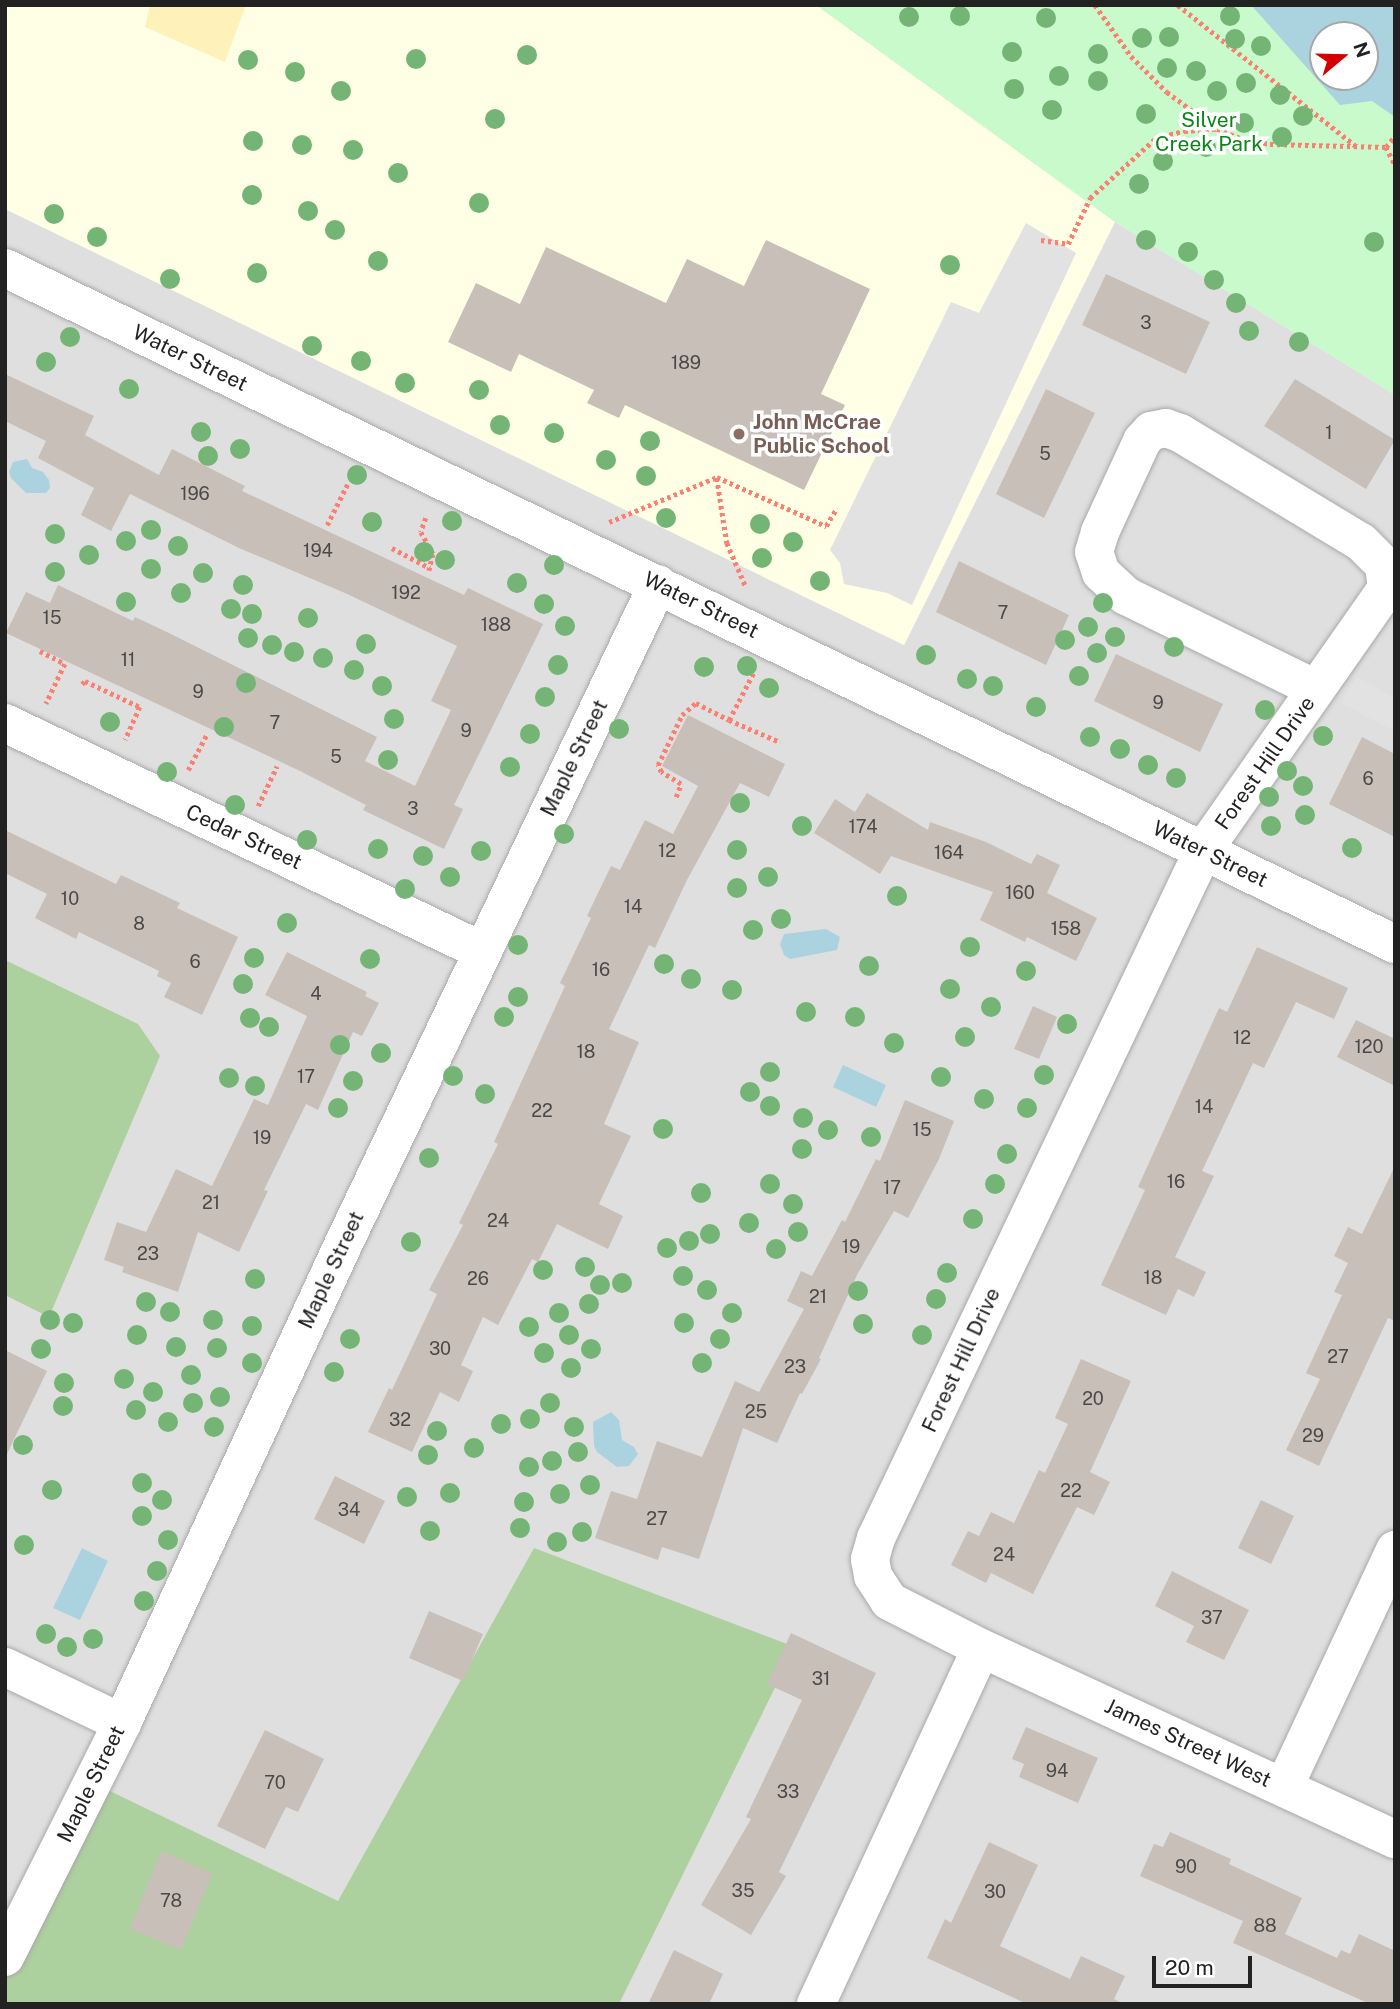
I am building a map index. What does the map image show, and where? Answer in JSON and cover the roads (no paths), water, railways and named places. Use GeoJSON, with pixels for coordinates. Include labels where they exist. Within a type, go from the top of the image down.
{"type":"FeatureCollection","features":[{"type":"Feature","properties":{"kind":"street","name":"Water Street"},"geometry":{"type":"LineString","coordinates":[[5,268],[1395,944]]}},
{"type":"Feature","properties":{"kind":"street","name":"Forest Hill Drive"},"geometry":{"type":"LineString","coordinates":[[981,1648],[889,1601],[873,1576],[870,1559],[876,1538],[1203,851],[1387,588],[1384,565],[1362,542],[1180,433],[1166,428],[1151,431],[1142,441],[1100,532],[1094,552],[1101,573],[1126,596],[1316,689]]}},
{"type":"Feature","properties":{"kind":"street","name":"Maple Street"},"geometry":{"type":"LineString","coordinates":[[5,1956],[121,1723],[482,951],[658,584]]}},
{"type":"Feature","properties":{"kind":"street","name":"Cedar Street"},"geometry":{"type":"LineString","coordinates":[[5,723],[482,951]]}},
{"type":"Feature","properties":{"kind":"street"},"geometry":{"type":"LineString","coordinates":[[1284,1787],[1395,1550]]}},
{"type":"Feature","properties":{"kind":"street","name":"James Street West"},"geometry":{"type":"LineString","coordinates":[[981,1648],[1395,1839]]}},
{"type":"Feature","properties":{"kind":"street"},"geometry":{"type":"LineString","coordinates":[[828,2000],[981,1648]]}},
{"type":"Feature","properties":{"kind":"street"},"geometry":{"type":"LineString","coordinates":[[5,1667],[121,1723]]}},
{"type":"Feature","properties":{"kind":"water"},"geometry":{"type":"Polygon","coordinates":[[[1251,5],[1395,5],[1395,117],[1372,101],[1340,105],[1328,91],[1379,91],[1379,21],[1309,21],[1309,70],[1251,5]]]}},
{"type":"Feature","properties":{"kind":"water"},"geometry":{"type":"Polygon","coordinates":[[[27,459],[32,468],[43,472],[49,480],[50,488],[46,493],[26,493],[11,478],[9,472],[13,462],[27,459]]]}},
{"type":"Feature","properties":{"kind":"water"},"geometry":{"type":"Polygon","coordinates":[[[826,929],[840,937],[837,950],[790,959],[784,955],[780,944],[784,934],[826,929]]]}},
{"type":"Feature","properties":{"kind":"water"},"geometry":{"type":"Polygon","coordinates":[[[843,1065],[886,1085],[876,1107],[833,1087],[843,1065]]]}},
{"type":"Feature","properties":{"kind":"water"},"geometry":{"type":"Polygon","coordinates":[[[611,1412],[619,1420],[622,1440],[634,1447],[638,1454],[629,1466],[617,1467],[597,1452],[594,1446],[593,1422],[611,1412]]]}},
{"type":"Feature","properties":{"kind":"water"},"geometry":{"type":"Polygon","coordinates":[[[82,1548],[108,1561],[80,1620],[53,1608],[82,1548]]]}},
{"type":"Feature","properties":{"kind":"place","name":"John McCrae Public School"},"geometry":{"type":"Point","coordinates":[739,434]}},
{"type":"Feature","properties":{"kind":"park label","name":"Silver Creek Park"},"geometry":{"type":"Point","coordinates":[1209,132]}}]}
